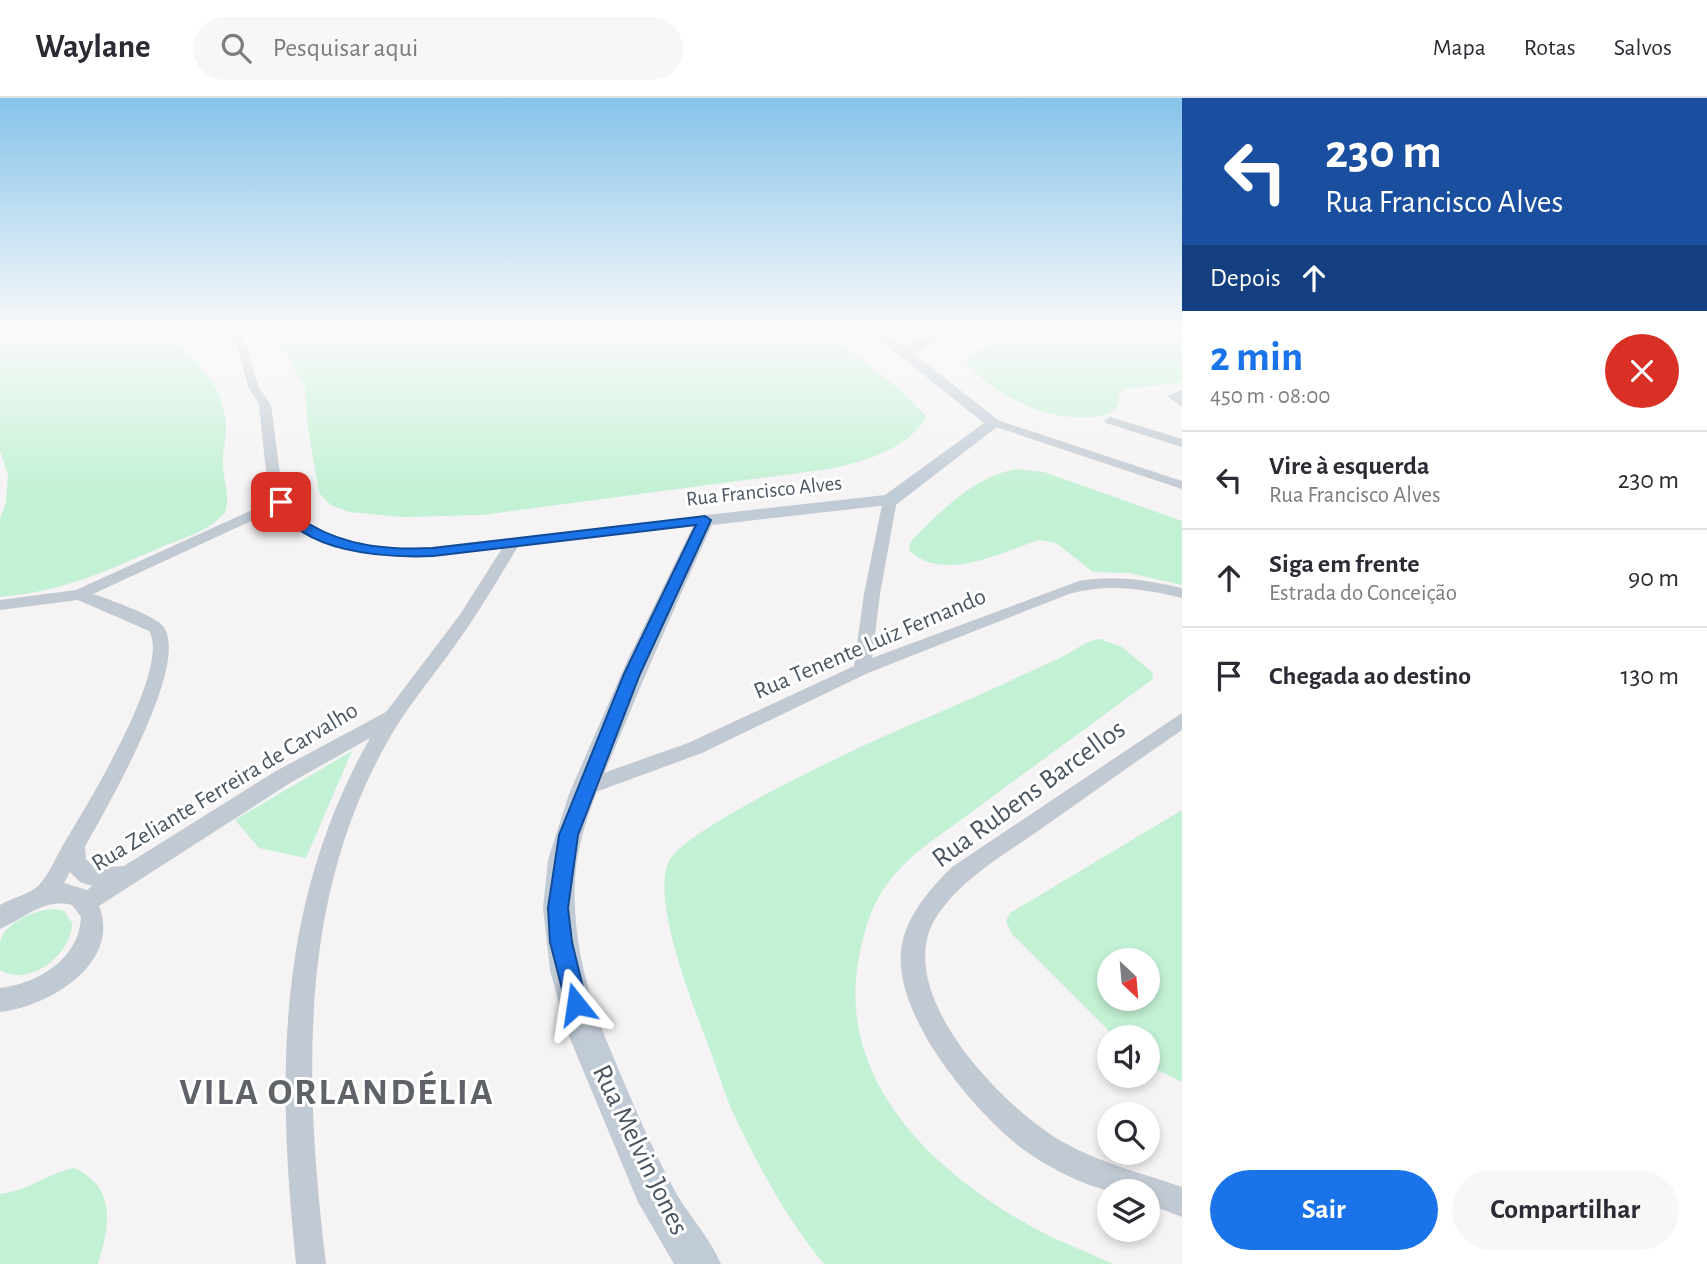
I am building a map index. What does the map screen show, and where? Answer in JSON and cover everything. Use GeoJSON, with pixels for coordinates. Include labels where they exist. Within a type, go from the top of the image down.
{"type":"FeatureCollection","features":[{"type":"Feature","properties":{"kind":"street"},"geometry":{"type":"LineString","coordinates":[[0,605],[79,595],[281,502],[274,481],[265,405],[252,383]]}},
{"type":"Feature","properties":{"kind":"street"},"geometry":{"type":"LineString","coordinates":[[944,383],[994,423],[1182,485]]}},
{"type":"Feature","properties":{"kind":"street"},"geometry":{"type":"LineString","coordinates":[[1182,393],[1173,396],[1182,404]]}},
{"type":"Feature","properties":{"kind":"street"},"geometry":{"type":"LineString","coordinates":[[1110,421],[1182,443]]}},
{"type":"Feature","properties":{"kind":"street"},"geometry":{"type":"LineString","coordinates":[[862,669],[872,594],[890,500],[994,423]]}},
{"type":"Feature","properties":{"kind":"street","name":"Rua Francisco Alves"},"geometry":{"type":"LineString","coordinates":[[281,502],[286,513],[295,521],[319,535],[353,547],[379,552],[433,552],[890,500]]}},
{"type":"Feature","properties":{"kind":"street","name":"Rua Melvin Jones"},"geometry":{"type":"LineString","coordinates":[[700,1264],[664,1211],[590,1046],[569,983],[558,908],[560,876],[568,835],[585,788],[632,674],[705,520]]}},
{"type":"Feature","properties":{"kind":"street"},"geometry":{"type":"LineString","coordinates":[[311,1264],[302,1192],[299,1108],[302,996],[314,912],[326,858],[352,791],[392,717],[459,628],[514,541]]}},
{"type":"Feature","properties":{"kind":"street","name":"Rua Tenente Luiz Fernando"},"geometry":{"type":"LineString","coordinates":[[585,788],[695,748],[862,669],[1083,585],[1127,583],[1182,593]]}},
{"type":"Feature","properties":{"kind":"street","name":"Rua Zeliante Ferreira de Carvalho"},"geometry":{"type":"LineString","coordinates":[[45,895],[126,749],[153,686],[162,649],[160,633],[155,627],[79,595]]}},
{"type":"Feature","properties":{"kind":"street","name":"Rua Zeliante Ferreira de Carvalho"},"geometry":{"type":"LineString","coordinates":[[85,903],[283,778],[392,717]]}},
{"type":"Feature","properties":{"kind":"street","name":"Rua Rubens Barcellos"},"geometry":{"type":"LineString","coordinates":[[1182,720],[960,874],[944,889],[924,918],[912,955],[919,992],[935,1028],[967,1074],[1007,1118],[1051,1152],[1182,1202]]}},
{"type":"Feature","properties":{"kind":"street"},"geometry":{"type":"LineString","coordinates":[[74,845],[76,865],[89,877],[111,879],[139,869]]}},
{"type":"Feature","properties":{"kind":"street"},"geometry":{"type":"LineString","coordinates":[[0,918],[26,901],[45,895],[69,894],[85,903],[92,915],[92,931],[85,949],[71,967],[38,991],[16,999],[0,1000]]}},
{"type":"Feature","properties":{"kind":"green space"},"geometry":{"type":"Polygon","coordinates":[[[0,383],[213,383],[224,409],[226,430],[223,464],[227,506],[219,519],[197,533],[104,572],[45,590],[0,597],[0,519],[6,502],[8,475],[0,450],[0,383]]]}},
{"type":"Feature","properties":{"kind":"green space"},"geometry":{"type":"Polygon","coordinates":[[[303,383],[892,383],[927,417],[908,438],[896,446],[870,458],[829,469],[482,515],[402,517],[349,512],[331,505],[319,493],[308,428],[303,383]]]}},
{"type":"Feature","properties":{"kind":"green space"},"geometry":{"type":"Polygon","coordinates":[[[988,383],[1171,383],[1127,389],[1119,393],[1117,407],[1095,417],[1056,415],[1039,410],[988,383]]]}},
{"type":"Feature","properties":{"kind":"green space"},"geometry":{"type":"Polygon","coordinates":[[[1016,469],[1044,472],[1182,521],[1182,585],[1129,573],[1093,572],[1056,543],[1039,540],[991,557],[956,565],[924,560],[910,551],[909,546],[913,539],[960,496],[986,479],[1016,469]]]}},
{"type":"Feature","properties":{"kind":"green space"},"geometry":{"type":"Polygon","coordinates":[[[1100,639],[1122,647],[1152,672],[1153,679],[925,846],[898,871],[879,896],[867,926],[858,962],[856,1007],[863,1048],[879,1086],[902,1121],[931,1153],[964,1182],[999,1207],[1045,1234],[1113,1264],[824,1264],[798,1230],[776,1194],[729,1102],[685,983],[670,927],[665,901],[665,879],[669,861],[683,846],[709,827],[783,785],[862,746],[1100,639]]]}},
{"type":"Feature","properties":{"kind":"green space"},"geometry":{"type":"Polygon","coordinates":[[[352,751],[306,858],[259,848],[235,820],[352,751]]]}},
{"type":"Feature","properties":{"kind":"green space"},"geometry":{"type":"Polygon","coordinates":[[[1182,810],[1182,1082],[1160,1071],[1160,1025],[1103,1025],[1012,934],[1006,921],[1010,913],[1182,810]]]}},
{"type":"Feature","properties":{"kind":"green space"},"geometry":{"type":"Polygon","coordinates":[[[54,909],[64,911],[72,923],[65,946],[57,956],[47,965],[23,975],[0,970],[0,942],[8,929],[30,914],[54,909]]]}},
{"type":"Feature","properties":{"kind":"green space"},"geometry":{"type":"Polygon","coordinates":[[[74,1168],[98,1186],[107,1209],[105,1236],[98,1264],[0,1264],[0,1194],[74,1168]]]}},
{"type":"Feature","properties":{"kind":"district","name":"VILA ORLANDÉLIA"},"geometry":{"type":"Point","coordinates":[337,1093]}},
{"type":"Feature","properties":{"kind":"route"},"geometry":{"type":"LineString","coordinates":[[281,502],[286,513],[295,521],[319,535],[353,547],[396,553],[433,552],[705,520],[632,674],[568,835],[560,876],[558,908],[561,942],[576,1004]]}}]}
